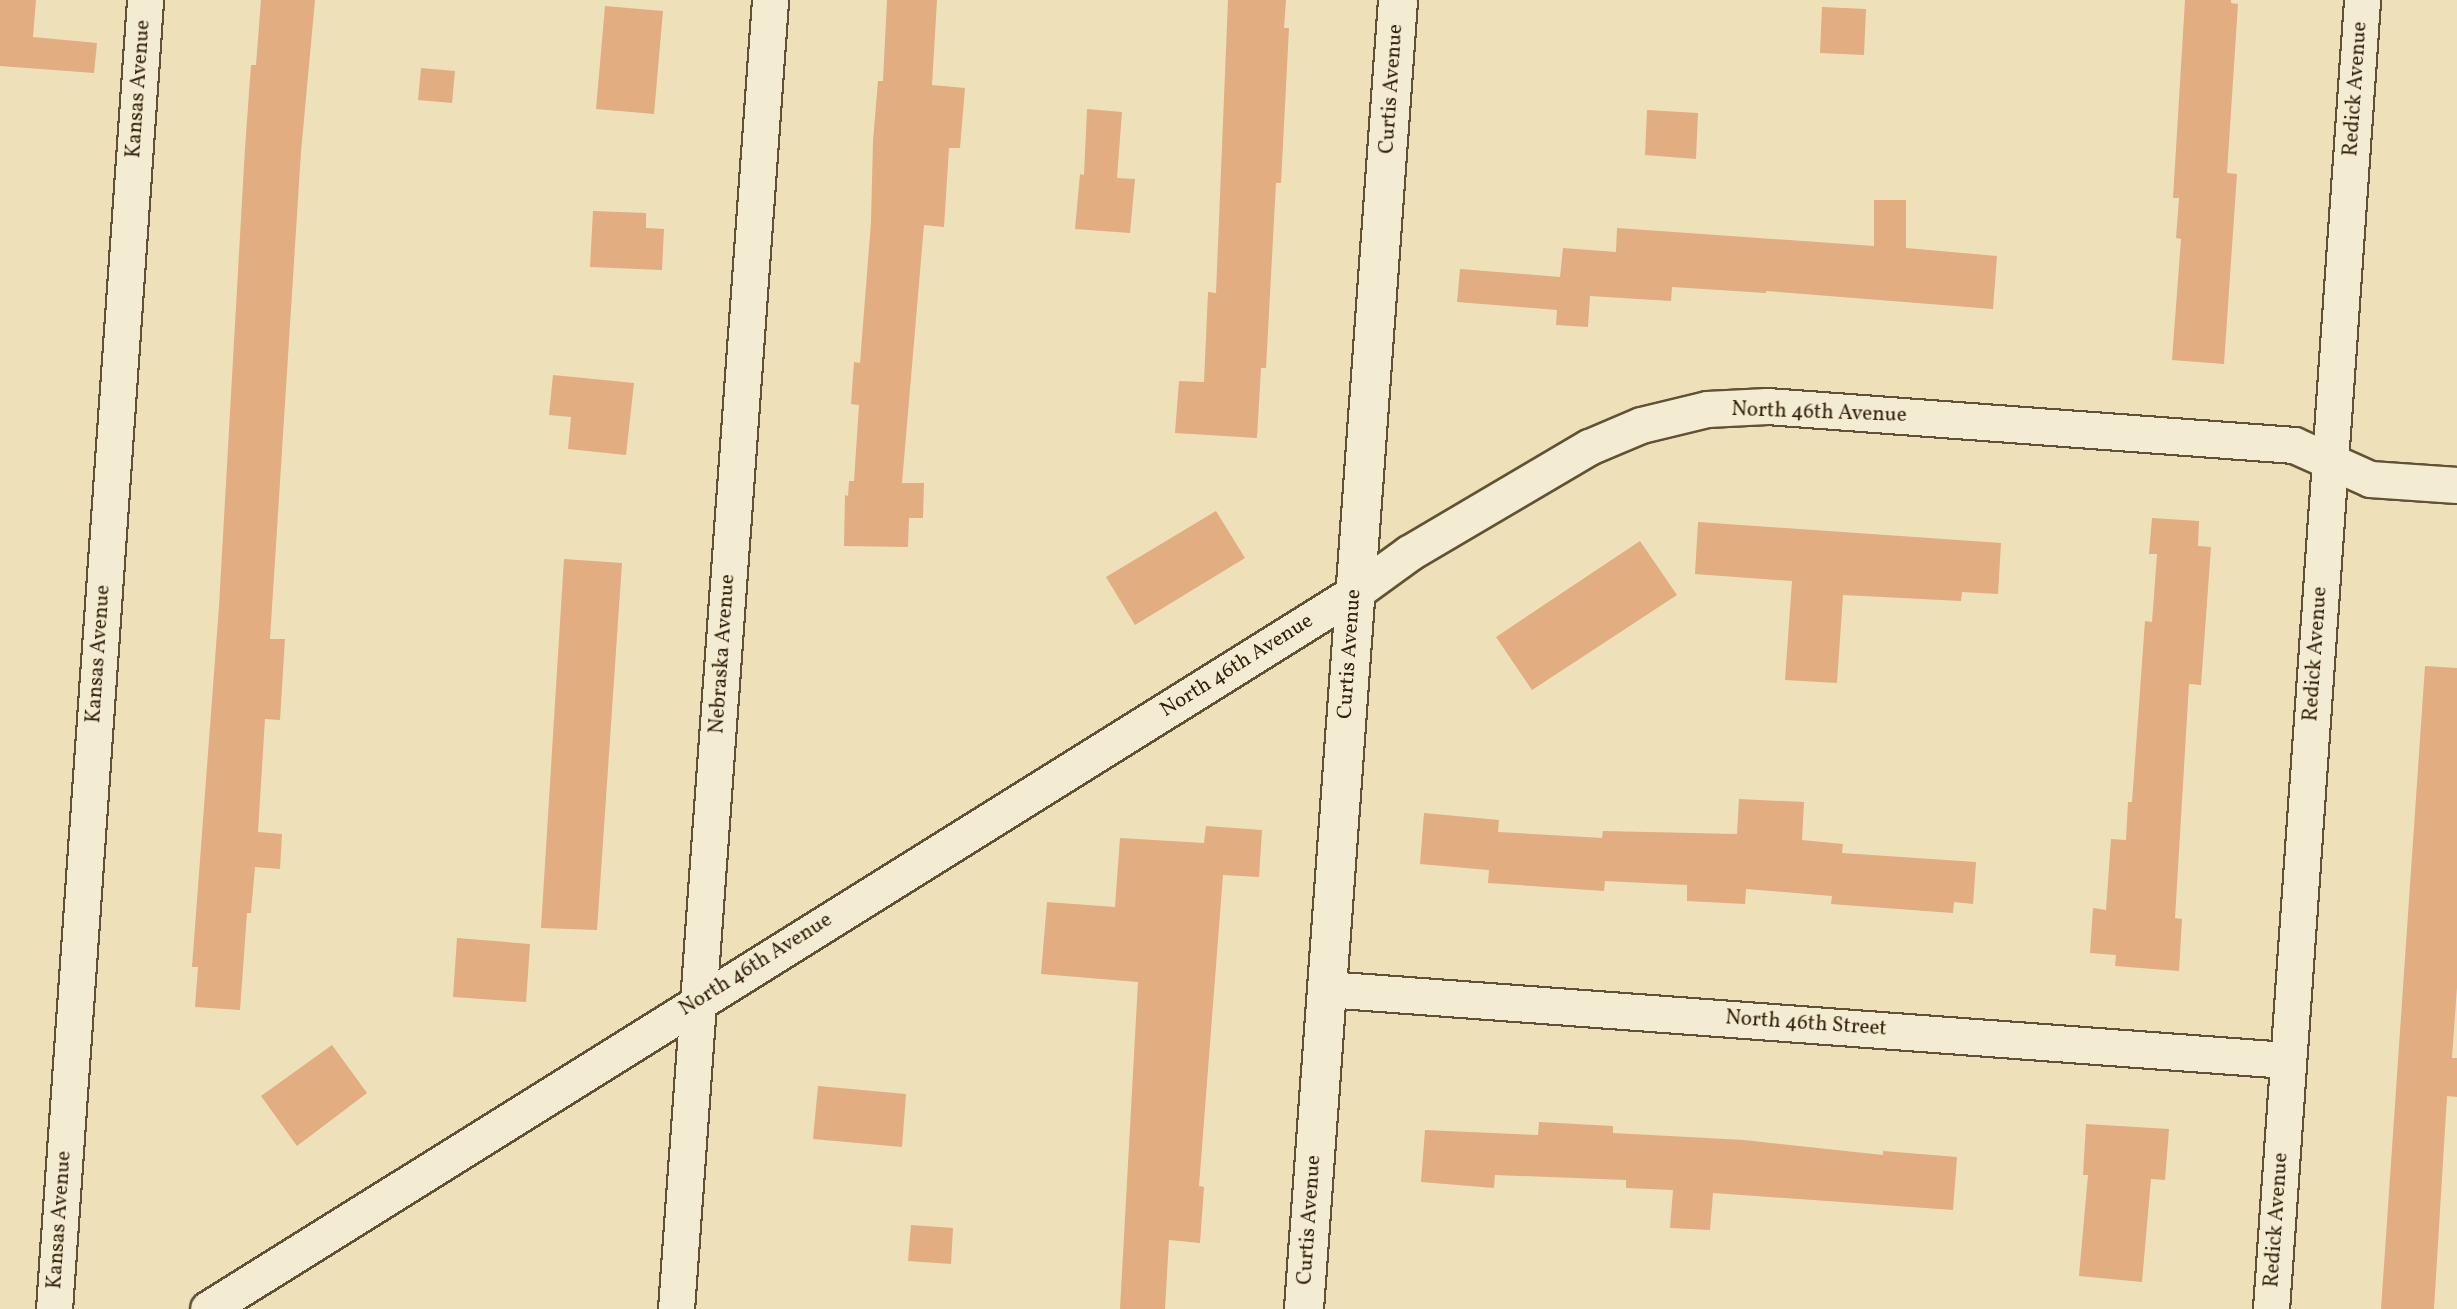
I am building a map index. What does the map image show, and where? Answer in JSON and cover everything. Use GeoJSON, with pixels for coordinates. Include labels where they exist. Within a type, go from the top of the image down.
{"type":"FeatureCollection","features":[{"type":"Feature","properties":{"kind":"street","name":"Kansas Avenue"},"geometry":{"type":"LineString","coordinates":[[54,1309],[145,0]]}},
{"type":"Feature","properties":{"kind":"street","name":"Nebraska Avenue"},"geometry":{"type":"LineString","coordinates":[[676,1309],[771,0]]}},
{"type":"Feature","properties":{"kind":"street","name":"Curtis Avenue"},"geometry":{"type":"LineString","coordinates":[[1304,1309],[1398,0]]}},
{"type":"Feature","properties":{"kind":"street","name":"Redick Avenue"},"geometry":{"type":"LineString","coordinates":[[2271,1309],[2362,0]]}},
{"type":"Feature","properties":{"kind":"street","name":"North 46th Avenue"},"geometry":{"type":"LineString","coordinates":[[208,1309],[1354,593],[1409,553],[1589,447],[1641,425],[1707,409],[1767,406],[2294,445],[2370,478],[2457,485]]}},
{"type":"Feature","properties":{"kind":"street","name":"North 46th Street"},"geometry":{"type":"LineString","coordinates":[[1326,989],[2287,1060]]}},
{"type":"Feature","properties":{"kind":"building"},"geometry":{"type":"Polygon","coordinates":[[[0,0],[36,0],[33,37],[97,43],[94,73],[0,66],[0,0]]]}},
{"type":"Feature","properties":{"kind":"building"},"geometry":{"type":"Polygon","coordinates":[[[261,0],[315,0],[301,152],[270,639],[285,639],[280,720],[265,719],[258,832],[282,834],[280,869],[255,867],[251,913],[247,913],[240,1010],[195,1007],[198,967],[192,967],[219,606],[245,148],[251,65],[256,65],[261,0]]]}},
{"type":"Feature","properties":{"kind":"building"},"geometry":{"type":"Polygon","coordinates":[[[887,0],[937,0],[932,85],[965,88],[960,148],[949,148],[944,227],[924,225],[902,483],[924,483],[923,518],[909,518],[908,547],[844,546],[845,495],[848,496],[849,481],[854,481],[859,405],[851,404],[854,362],[860,363],[871,222],[873,141],[878,81],[883,81],[887,0]]]}},
{"type":"Feature","properties":{"kind":"building"},"geometry":{"type":"Polygon","coordinates":[[[1228,0],[1286,0],[1284,28],[1289,28],[1281,183],[1276,183],[1266,368],[1261,368],[1257,438],[1175,433],[1179,381],[1204,382],[1208,292],[1216,293],[1228,0]]]}},
{"type":"Feature","properties":{"kind":"building"},"geometry":{"type":"Polygon","coordinates":[[[2185,0],[2231,0],[2231,3],[2238,4],[2227,173],[2237,174],[2224,364],[2172,360],[2181,239],[2176,238],[2179,198],[2173,198],[2185,0]]]}},
{"type":"Feature","properties":{"kind":"building"},"geometry":{"type":"Polygon","coordinates":[[[605,6],[663,11],[654,114],[596,109],[605,6]]]}},
{"type":"Feature","properties":{"kind":"building"},"geometry":{"type":"Polygon","coordinates":[[[1822,7],[1866,9],[1864,55],[1820,53],[1822,7]]]}},
{"type":"Feature","properties":{"kind":"building"},"geometry":{"type":"Polygon","coordinates":[[[421,68],[455,71],[452,103],[418,100],[421,68]]]}},
{"type":"Feature","properties":{"kind":"building"},"geometry":{"type":"Polygon","coordinates":[[[1087,109],[1122,112],[1117,178],[1135,179],[1130,233],[1075,229],[1080,174],[1084,175],[1087,109]]]}},
{"type":"Feature","properties":{"kind":"building"},"geometry":{"type":"Polygon","coordinates":[[[1647,110],[1698,113],[1696,159],[1645,155],[1647,110]]]}},
{"type":"Feature","properties":{"kind":"building"},"geometry":{"type":"Polygon","coordinates":[[[1874,200],[1906,200],[1906,248],[1997,256],[1993,309],[1766,291],[1672,287],[1671,301],[1590,296],[1588,327],[1556,325],[1557,310],[1457,302],[1460,269],[1560,277],[1563,248],[1616,252],[1617,228],[1874,246],[1874,200]]]}},
{"type":"Feature","properties":{"kind":"building"},"geometry":{"type":"Polygon","coordinates":[[[593,211],[646,213],[646,228],[664,229],[662,270],[590,267],[593,211]]]}},
{"type":"Feature","properties":{"kind":"building"},"geometry":{"type":"Polygon","coordinates":[[[553,375],[634,383],[626,455],[568,449],[571,417],[549,415],[553,375]]]}},
{"type":"Feature","properties":{"kind":"building"},"geometry":{"type":"Polygon","coordinates":[[[1216,511],[1245,558],[1135,625],[1106,577],[1216,511]]]}},
{"type":"Feature","properties":{"kind":"building"},"geometry":{"type":"Polygon","coordinates":[[[2152,518],[2199,521],[2198,546],[2211,547],[2201,685],[2189,684],[2175,918],[2182,919],[2179,971],[2115,966],[2116,955],[2090,953],[2093,908],[2106,910],[2111,839],[2126,840],[2128,802],[2132,802],[2145,621],[2152,622],[2157,554],[2149,554],[2152,518]]]}},
{"type":"Feature","properties":{"kind":"building"},"geometry":{"type":"Polygon","coordinates":[[[1698,522],[2001,543],[1998,594],[1962,592],[1961,601],[1843,595],[1837,683],[1785,680],[1792,581],[1695,574],[1698,522]]]}},
{"type":"Feature","properties":{"kind":"building"},"geometry":{"type":"Polygon","coordinates":[[[1640,541],[1677,595],[1532,690],[1496,637],[1640,541]]]}},
{"type":"Feature","properties":{"kind":"building"},"geometry":{"type":"Polygon","coordinates":[[[564,559],[622,563],[597,930],[541,928],[564,559]]]}},
{"type":"Feature","properties":{"kind":"building"},"geometry":{"type":"Polygon","coordinates":[[[2425,666],[2457,668],[2457,987],[2452,1058],[2457,1058],[2457,1097],[2447,1096],[2434,1309],[2381,1309],[2425,666]]]}},
{"type":"Feature","properties":{"kind":"building"},"geometry":{"type":"Polygon","coordinates":[[[1739,799],[1804,802],[1802,840],[1843,844],[1842,853],[1976,862],[1973,904],[1954,902],[1953,913],[1831,904],[1832,896],[1746,889],[1745,904],[1687,901],[1687,885],[1605,881],[1604,891],[1488,883],[1489,870],[1420,864],[1424,813],[1499,820],[1498,832],[1602,838],[1603,831],[1737,834],[1739,799]]]}},
{"type":"Feature","properties":{"kind":"building"},"geometry":{"type":"Polygon","coordinates":[[[1206,826],[1262,830],[1259,877],[1223,875],[1199,1186],[1204,1187],[1200,1243],[1169,1240],[1165,1309],[1120,1309],[1138,982],[1041,974],[1047,902],[1115,907],[1120,838],[1204,843],[1206,826]]]}},
{"type":"Feature","properties":{"kind":"building"},"geometry":{"type":"Polygon","coordinates":[[[457,938],[530,944],[526,1002],[453,997],[457,938]]]}},
{"type":"Feature","properties":{"kind":"building"},"geometry":{"type":"Polygon","coordinates":[[[332,1045],[367,1093],[297,1146],[261,1096],[332,1045]]]}},
{"type":"Feature","properties":{"kind":"building"},"geometry":{"type":"Polygon","coordinates":[[[818,1086],[906,1094],[902,1147],[813,1139],[818,1086]]]}},
{"type":"Feature","properties":{"kind":"building"},"geometry":{"type":"Polygon","coordinates":[[[1539,1122],[1613,1126],[1613,1133],[1744,1140],[1883,1155],[1883,1151],[1957,1157],[1953,1210],[1713,1193],[1710,1230],[1670,1228],[1673,1190],[1626,1188],[1626,1180],[1495,1175],[1494,1188],[1421,1182],[1425,1130],[1538,1135],[1539,1122]]]}},
{"type":"Feature","properties":{"kind":"building"},"geometry":{"type":"Polygon","coordinates":[[[2086,1124],[2169,1129],[2165,1180],[2151,1179],[2142,1282],[2079,1276],[2088,1175],[2083,1175],[2086,1124]]]}},
{"type":"Feature","properties":{"kind":"building"},"geometry":{"type":"Polygon","coordinates":[[[911,1225],[953,1228],[951,1264],[908,1261],[911,1225]]]}}]}
